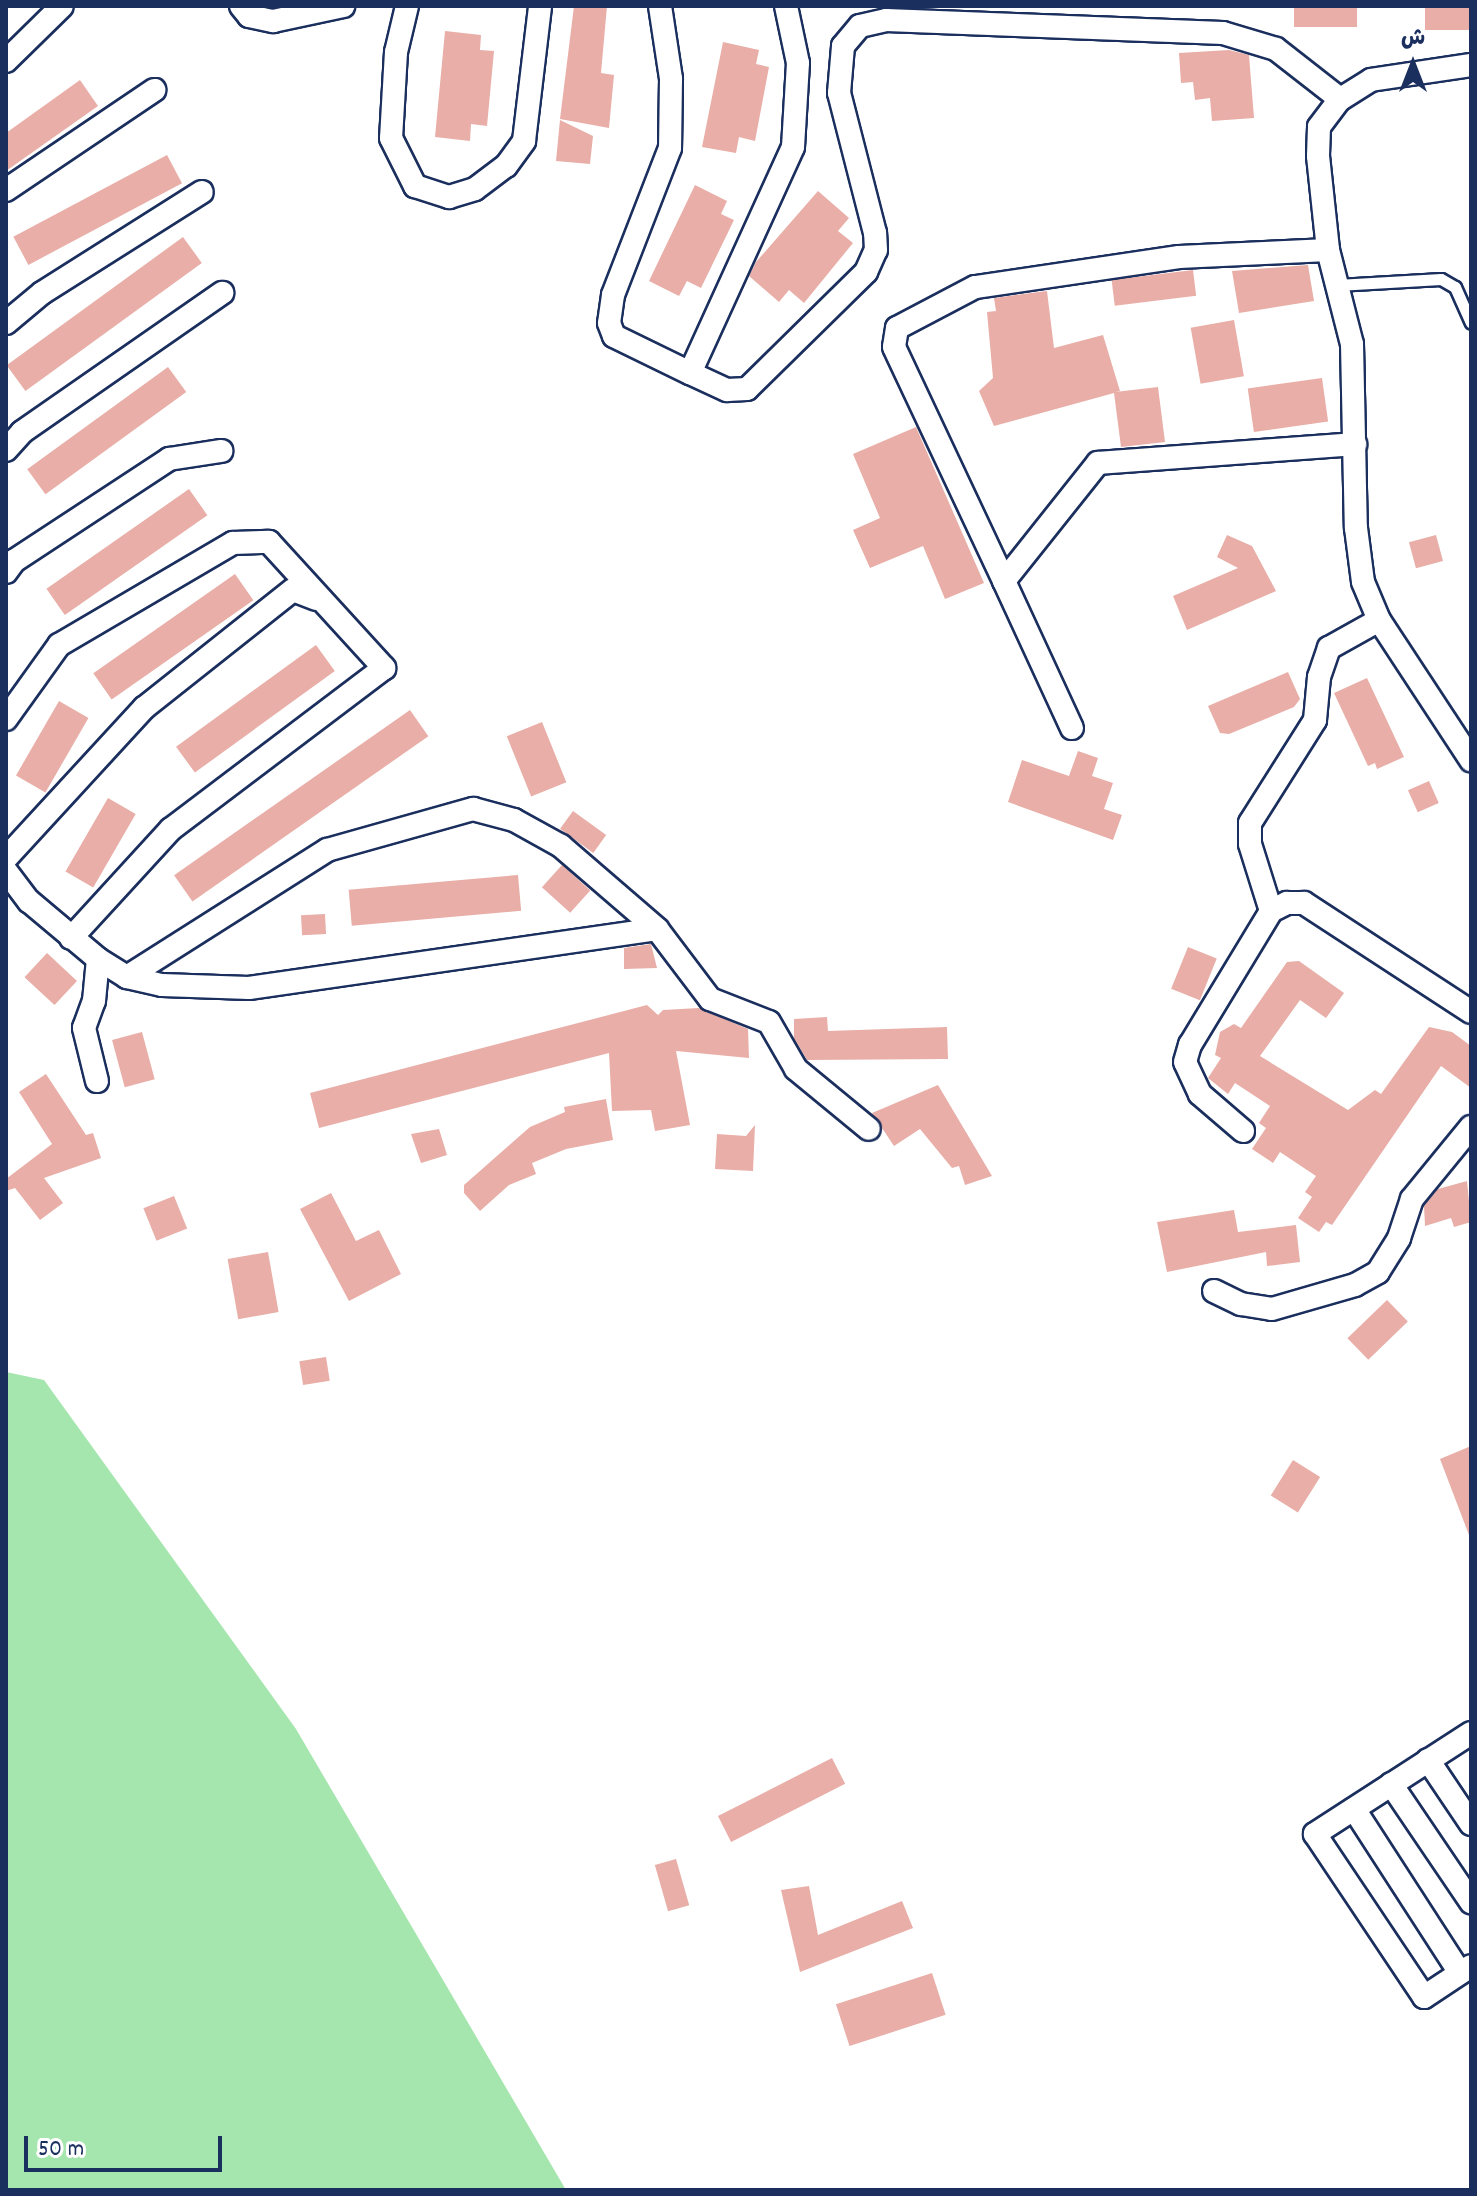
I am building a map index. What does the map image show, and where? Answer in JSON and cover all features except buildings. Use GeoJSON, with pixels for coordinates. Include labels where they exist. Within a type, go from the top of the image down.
{"type":"FeatureCollection","features":[{"type":"Feature","properties":{"kind":"street"},"geometry":{"type":"LineString","coordinates":[[6,61],[62,6]]}},
{"type":"Feature","properties":{"kind":"street"},"geometry":{"type":"LineString","coordinates":[[241,6],[249,16],[273,21],[343,6]]}},
{"type":"Feature","properties":{"kind":"street"},"geometry":{"type":"LineString","coordinates":[[407,6],[396,52],[391,138],[415,186],[449,197],[475,189],[506,166],[524,141],[540,6]]}},
{"type":"Feature","properties":{"kind":"street"},"geometry":{"type":"LineString","coordinates":[[660,6],[671,79],[670,148],[613,295],[609,323],[614,336],[727,390],[747,389],[871,261],[875,233],[839,93],[843,46],[860,26],[886,20],[1223,33],[1276,49],[1340,99]]}},
{"type":"Feature","properties":{"kind":"street"},"geometry":{"type":"LineString","coordinates":[[690,373],[793,147],[798,63],[786,6]]}},
{"type":"Feature","properties":{"kind":"street"},"geometry":{"type":"LineString","coordinates":[[1471,65],[1371,80],[1340,99],[1319,127],[1328,250],[1352,344],[1363,582],[1379,620],[1471,760]]}},
{"type":"Feature","properties":{"kind":"street"},"geometry":{"type":"LineString","coordinates":[[6,190],[154,90]]}},
{"type":"Feature","properties":{"kind":"street"},"geometry":{"type":"LineString","coordinates":[[6,323],[42,293],[202,192]]}},
{"type":"Feature","properties":{"kind":"street"},"geometry":{"type":"LineString","coordinates":[[1072,728],[894,347],[897,328],[975,287],[1179,257],[1328,250]]}},
{"type":"Feature","properties":{"kind":"street"},"geometry":{"type":"LineString","coordinates":[[6,450],[22,432],[222,293]]}},
{"type":"Feature","properties":{"kind":"street"},"geometry":{"type":"LineString","coordinates":[[1004,581],[1098,463],[1355,444]]}},
{"type":"Feature","properties":{"kind":"street"},"geometry":{"type":"LineString","coordinates":[[6,572],[14,561],[169,459],[221,451]]}},
{"type":"Feature","properties":{"kind":"street"},"geometry":{"type":"LineString","coordinates":[[6,719],[59,645],[233,543],[269,542],[317,599],[384,668],[171,829],[71,938]]}},
{"type":"Feature","properties":{"kind":"street"},"geometry":{"type":"LineString","coordinates":[[6,858],[144,708],[293,590],[317,599]]}},
{"type":"Feature","properties":{"kind":"street"},"geometry":{"type":"LineString","coordinates":[[1271,911],[1250,844],[1250,823],[1315,720],[1319,677],[1329,648],[1379,620]]}},
{"type":"Feature","properties":{"kind":"street"},"geometry":{"type":"LineString","coordinates":[[127,977],[327,850],[473,809],[514,820],[561,846],[657,929],[710,999],[769,1022],[796,1069],[869,1129]]}},
{"type":"Feature","properties":{"kind":"street"},"geometry":{"type":"LineString","coordinates":[[6,871],[29,901],[98,959],[127,977],[162,985],[249,988],[657,929]]}},
{"type":"Feature","properties":{"kind":"street"},"geometry":{"type":"LineString","coordinates":[[1243,1131],[1200,1094],[1185,1062],[1190,1045],[1271,911],[1287,903],[1304,903],[1471,1012]]}},
{"type":"Feature","properties":{"kind":"street"},"geometry":{"type":"LineString","coordinates":[[97,1081],[84,1028],[94,1001],[98,959]]}},
{"type":"Feature","properties":{"kind":"street"},"geometry":{"type":"LineString","coordinates":[[1214,1291],[1241,1304],[1272,1309],[1355,1285],[1378,1272],[1399,1238],[1412,1199],[1471,1127]]}},
{"type":"Feature","properties":{"kind":"street"},"geometry":{"type":"LineString","coordinates":[[1354,1809],[1466,1970],[1424,1997],[1315,1834],[1428,1760],[1468,1740]]}},
{"type":"Feature","properties":{"kind":"street"},"geometry":{"type":"LineString","coordinates":[[1428,1760],[1471,1824]]}},
{"type":"Feature","properties":{"kind":"street"},"geometry":{"type":"LineString","coordinates":[[1391,1784],[1471,1902]]}},
{"type":"Feature","properties":{"kind":"lane"},"geometry":{"type":"LineString","coordinates":[[1337,285],[1441,279],[1455,287],[1471,323]]}},
{"type":"Feature","properties":{"kind":"green space"},"geometry":{"type":"Polygon","coordinates":[[[6,1372],[44,1380],[296,1729],[566,2190],[6,2190],[6,1372]]]}}]}
